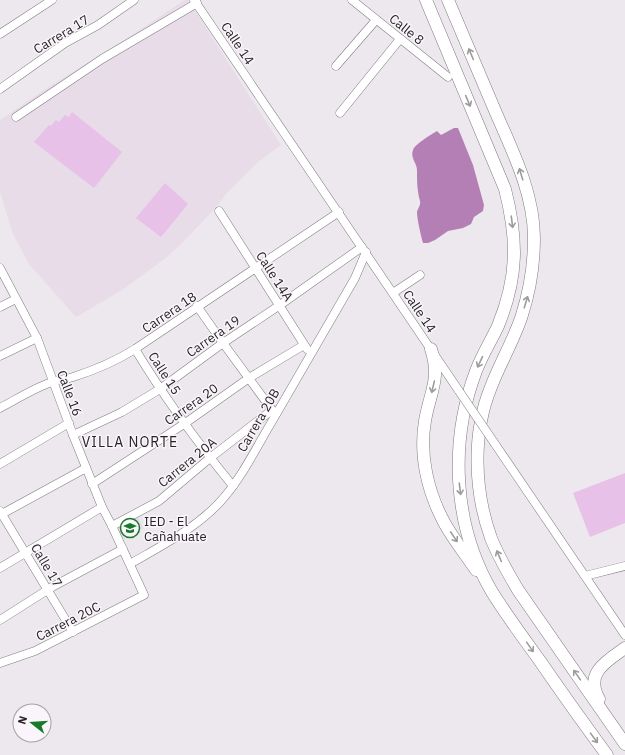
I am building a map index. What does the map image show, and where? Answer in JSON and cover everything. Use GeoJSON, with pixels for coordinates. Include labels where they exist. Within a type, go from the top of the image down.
{"type":"FeatureCollection","features":[{"type":"Feature","properties":{"kind":"highway"},"geometry":{"type":"LineString","coordinates":[[426,0],[505,189],[511,214],[514,238],[514,262],[511,287],[497,327],[477,370],[468,397],[462,425],[459,454],[459,482],[469,539],[479,566],[492,592],[507,616]]}},
{"type":"Feature","properties":{"kind":"highway"},"geometry":{"type":"LineString","coordinates":[[448,0],[519,167],[529,201],[534,236],[533,264],[529,294],[522,316],[490,389],[482,418],[478,448],[478,478],[482,508],[490,537],[506,571],[625,744]]}},
{"type":"Feature","properties":{"kind":"highway"},"geometry":{"type":"LineString","coordinates":[[431,349],[435,361],[436,376],[425,420],[423,437],[427,478],[435,504],[445,525],[507,616],[607,755]]}},
{"type":"Feature","properties":{"kind":"highway"},"geometry":{"type":"LineString","coordinates":[[615,730],[595,692],[594,683],[598,669],[625,648]]}},
{"type":"Feature","properties":{"kind":"street"},"geometry":{"type":"LineString","coordinates":[[0,34],[52,0]]}},
{"type":"Feature","properties":{"kind":"street","name":"Carrera 17"},"geometry":{"type":"LineString","coordinates":[[0,88],[65,43],[98,25],[134,0]]}},
{"type":"Feature","properties":{"kind":"street","name":"Calle 8"},"geometry":{"type":"LineString","coordinates":[[352,0],[448,77]]}},
{"type":"Feature","properties":{"kind":"street"},"geometry":{"type":"LineString","coordinates":[[16,117],[102,59],[196,2]]}},
{"type":"Feature","properties":{"kind":"street","name":"Calle 14"},"geometry":{"type":"LineString","coordinates":[[196,2],[625,635]]}},
{"type":"Feature","properties":{"kind":"street"},"geometry":{"type":"LineString","coordinates":[[336,66],[376,20]]}},
{"type":"Feature","properties":{"kind":"street"},"geometry":{"type":"LineString","coordinates":[[340,113],[400,39]]}},
{"type":"Feature","properties":{"kind":"street","name":"Calle 14A"},"geometry":{"type":"LineString","coordinates":[[219,211],[280,305],[310,355]]}},
{"type":"Feature","properties":{"kind":"street","name":"Carrera 18"},"geometry":{"type":"LineString","coordinates":[[0,408],[37,388],[73,377],[118,359],[339,212]]}},
{"type":"Feature","properties":{"kind":"street","name":"Carrera 19"},"geometry":{"type":"LineString","coordinates":[[73,435],[122,412],[160,388],[222,343],[364,249]]}},
{"type":"Feature","properties":{"kind":"street","name":"Carrera 20B"},"geometry":{"type":"LineString","coordinates":[[130,564],[173,539],[196,523],[219,503],[233,486],[274,412],[310,355],[355,278],[364,249]]}},
{"type":"Feature","properties":{"kind":"street","name":"Calle 16"},"geometry":{"type":"LineString","coordinates":[[0,268],[37,338],[102,508],[144,594]]}},
{"type":"Feature","properties":{"kind":"street"},"geometry":{"type":"LineString","coordinates":[[393,293],[420,275]]}},
{"type":"Feature","properties":{"kind":"street"},"geometry":{"type":"LineString","coordinates":[[0,307],[16,299]]}},
{"type":"Feature","properties":{"kind":"street"},"geometry":{"type":"LineString","coordinates":[[197,306],[222,343],[274,412]]}},
{"type":"Feature","properties":{"kind":"street"},"geometry":{"type":"LineString","coordinates":[[0,356],[37,338]]}},
{"type":"Feature","properties":{"kind":"street","name":"Carrera 20"},"geometry":{"type":"LineString","coordinates":[[92,484],[184,424],[249,378],[304,344]]}},
{"type":"Feature","properties":{"kind":"street","name":"Calle 15"},"geometry":{"type":"LineString","coordinates":[[135,349],[184,424],[233,486]]}},
{"type":"Feature","properties":{"kind":"street","name":"Carrera 20A"},"geometry":{"type":"LineString","coordinates":[[112,526],[159,501],[210,458],[274,412]]}},
{"type":"Feature","properties":{"kind":"street"},"geometry":{"type":"LineString","coordinates":[[0,464],[69,423]]}},
{"type":"Feature","properties":{"kind":"street"},"geometry":{"type":"LineString","coordinates":[[1,513],[86,468]]}},
{"type":"Feature","properties":{"kind":"street"},"geometry":{"type":"LineString","coordinates":[[0,568],[102,508]]}},
{"type":"Feature","properties":{"kind":"street","name":"Calle 17"},"geometry":{"type":"LineString","coordinates":[[1,513],[73,632]]}},
{"type":"Feature","properties":{"kind":"street"},"geometry":{"type":"LineString","coordinates":[[0,620],[48,590],[123,549]]}},
{"type":"Feature","properties":{"kind":"street"},"geometry":{"type":"LineString","coordinates":[[585,576],[625,566]]}},
{"type":"Feature","properties":{"kind":"street","name":"Carrera 20C"},"geometry":{"type":"LineString","coordinates":[[0,663],[35,651],[144,594]]}},
{"type":"Feature","properties":{"kind":"shaded area"},"geometry":{"type":"Polygon","coordinates":[[[185,0],[188,0],[281,145],[258,162],[226,194],[217,206],[186,239],[167,257],[122,290],[76,317],[29,264],[13,234],[0,192],[0,120],[50,86],[112,48],[185,0]]]}},
{"type":"Feature","properties":{"kind":"shaded area"},"geometry":{"type":"Polygon","coordinates":[[[72,112],[122,152],[94,188],[34,142],[49,125],[51,126],[56,120],[59,122],[65,115],[69,117],[72,112]]]}},
{"type":"Feature","properties":{"kind":"shaded area"},"geometry":{"type":"Polygon","coordinates":[[[454,128],[458,128],[473,165],[484,205],[483,211],[474,217],[471,224],[463,228],[448,231],[435,240],[428,243],[423,243],[417,215],[420,202],[417,167],[412,153],[414,148],[420,142],[437,131],[441,135],[454,128]]]}},
{"type":"Feature","properties":{"kind":"shaded area"},"geometry":{"type":"Polygon","coordinates":[[[165,183],[188,204],[161,237],[136,218],[165,183]]]}},
{"type":"Feature","properties":{"kind":"shaded area"},"geometry":{"type":"Polygon","coordinates":[[[625,473],[625,523],[590,537],[573,493],[625,473]]]}},
{"type":"Feature","properties":{"kind":"shaded area","name":"IED - El Cañahuate"},"geometry":{"type":"Polygon","coordinates":[[[137,516],[144,528],[123,539],[116,527],[137,516]]]}},
{"type":"Feature","properties":{"kind":"place","name":"IED - El Cañahuate"},"geometry":{"type":"Point","coordinates":[130,528]}},
{"type":"Feature","properties":{"kind":"district","name":"VILLA NORTE"},"geometry":{"type":"Point","coordinates":[130,442]}}]}
